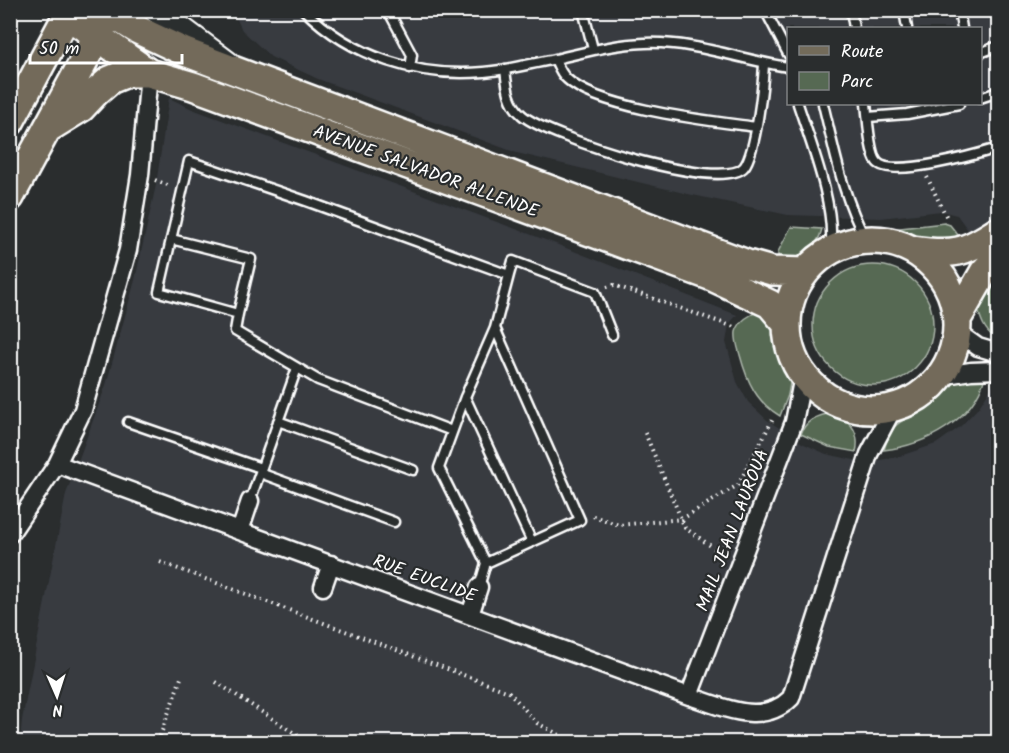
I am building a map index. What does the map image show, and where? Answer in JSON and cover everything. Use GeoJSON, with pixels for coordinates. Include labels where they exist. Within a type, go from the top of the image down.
{"type":"FeatureCollection","features":[{"type":"Feature","properties":{"kind":"main road"},"geometry":{"type":"LineString","coordinates":[[156,10],[244,76]]}},
{"type":"Feature","properties":{"kind":"main road"},"geometry":{"type":"LineString","coordinates":[[10,122],[66,12]]}},
{"type":"Feature","properties":{"kind":"main road","name":"AVENUE SALVADOR ALLENDE"},"geometry":{"type":"LineString","coordinates":[[66,12],[105,18],[244,76],[747,264],[772,271],[805,272]]}},
{"type":"Feature","properties":{"kind":"main road"},"geometry":{"type":"LineString","coordinates":[[10,197],[105,18]]}},
{"type":"Feature","properties":{"kind":"main road","name":"AVENUE SALVADOR ALLENDE"},"geometry":{"type":"LineString","coordinates":[[105,18],[149,73],[204,90],[701,273],[762,299],[770,304],[786,323]]}},
{"type":"Feature","properties":{"kind":"main road"},"geometry":{"type":"LineString","coordinates":[[47,129],[81,108],[110,80],[128,73],[149,73]]}},
{"type":"Feature","properties":{"kind":"main road"},"geometry":{"type":"LineString","coordinates":[[999,231],[978,244],[952,253],[939,254],[913,250],[898,244],[866,240],[853,241],[830,250],[805,272],[790,301],[786,323],[790,351],[803,376],[821,394],[844,406],[868,410],[894,408],[915,399],[940,376],[950,360],[957,326],[984,272],[999,257]]}},
{"type":"Feature","properties":{"kind":"main road"},"geometry":{"type":"LineString","coordinates":[[913,250],[930,263],[944,279],[955,305],[957,326]]}},
{"type":"Feature","properties":{"kind":"street"},"geometry":{"type":"LineString","coordinates":[[10,534],[57,464],[76,427],[90,387],[128,250],[140,175],[149,73]]}},
{"type":"Feature","properties":{"kind":"street"},"geometry":{"type":"LineString","coordinates":[[957,326],[978,347],[999,353]]}},
{"type":"Feature","properties":{"kind":"street"},"geometry":{"type":"LineString","coordinates":[[940,376],[971,371],[999,370]]}},
{"type":"Feature","properties":{"kind":"street","name":"MAIL JEAN LAUROUA"},"geometry":{"type":"LineString","coordinates":[[689,696],[794,423],[803,376]]}},
{"type":"Feature","properties":{"kind":"street","name":"RUE EUCLIDE"},"geometry":{"type":"LineString","coordinates":[[57,464],[689,696],[747,714],[766,713],[782,707],[791,698],[869,454],[894,408]]}},
{"type":"Feature","properties":{"kind":"street"},"geometry":{"type":"LineString","coordinates":[[240,531],[250,501]]}},
{"type":"Feature","properties":{"kind":"street"},"geometry":{"type":"LineString","coordinates":[[324,587],[331,564]]}},
{"type":"Feature","properties":{"kind":"street"},"geometry":{"type":"LineString","coordinates":[[470,615],[479,587]]}},
{"type":"Feature","properties":{"kind":"lane"},"geometry":{"type":"LineString","coordinates":[[304,10],[314,14],[328,31],[364,52],[410,68],[454,73],[505,69],[621,44],[670,43],[787,70]]}},
{"type":"Feature","properties":{"kind":"lane"},"geometry":{"type":"LineString","coordinates":[[388,10],[412,55],[410,68]]}},
{"type":"Feature","properties":{"kind":"lane"},"geometry":{"type":"LineString","coordinates":[[582,10],[593,49]]}},
{"type":"Feature","properties":{"kind":"lane"},"geometry":{"type":"LineString","coordinates":[[765,10],[787,50]]}},
{"type":"Feature","properties":{"kind":"lane"},"geometry":{"type":"LineString","coordinates":[[850,10],[854,27]]}},
{"type":"Feature","properties":{"kind":"lane"},"geometry":{"type":"LineString","coordinates":[[904,10],[907,27]]}},
{"type":"Feature","properties":{"kind":"lane"},"geometry":{"type":"LineString","coordinates":[[959,10],[962,27]]}},
{"type":"Feature","properties":{"kind":"lane"},"geometry":{"type":"LineString","coordinates":[[982,53],[999,46]]}},
{"type":"Feature","properties":{"kind":"lane"},"geometry":{"type":"LineString","coordinates":[[555,59],[566,79],[596,95],[666,114],[756,127]]}},
{"type":"Feature","properties":{"kind":"lane"},"geometry":{"type":"LineString","coordinates":[[505,69],[512,104],[522,115],[539,126],[601,149],[665,167],[707,173],[734,173],[743,168],[750,157],[764,64]]}},
{"type":"Feature","properties":{"kind":"lane"},"geometry":{"type":"LineString","coordinates":[[982,98],[999,92]]}},
{"type":"Feature","properties":{"kind":"lane"},"geometry":{"type":"LineString","coordinates":[[798,105],[830,211],[833,234],[830,250]]}},
{"type":"Feature","properties":{"kind":"lane"},"geometry":{"type":"LineString","coordinates":[[823,105],[845,195],[866,240]]}},
{"type":"Feature","properties":{"kind":"lane"},"geometry":{"type":"LineString","coordinates":[[866,105],[873,153],[876,161],[882,167],[892,169],[922,166],[999,148]]}},
{"type":"Feature","properties":{"kind":"lane"},"geometry":{"type":"LineString","coordinates":[[868,117],[908,114],[955,105]]}},
{"type":"Feature","properties":{"kind":"lane"},"geometry":{"type":"LineString","coordinates":[[238,314],[159,292],[189,161],[509,275]]}},
{"type":"Feature","properties":{"kind":"lane"},"geometry":{"type":"LineString","coordinates":[[171,239],[251,259],[235,331],[318,380],[452,431]]}},
{"type":"Feature","properties":{"kind":"lane"},"geometry":{"type":"LineString","coordinates":[[479,587],[486,563],[439,468],[465,397],[495,328],[513,261],[594,292],[612,335]]}},
{"type":"Feature","properties":{"kind":"lane"},"geometry":{"type":"LineString","coordinates":[[486,563],[580,520],[495,328]]}},
{"type":"Feature","properties":{"kind":"lane"},"geometry":{"type":"LineString","coordinates":[[250,501],[297,368]]}},
{"type":"Feature","properties":{"kind":"lane"},"geometry":{"type":"LineString","coordinates":[[465,397],[532,542]]}},
{"type":"Feature","properties":{"kind":"lane"},"geometry":{"type":"LineString","coordinates":[[278,421],[413,470]]}},
{"type":"Feature","properties":{"kind":"lane"},"geometry":{"type":"LineString","coordinates":[[128,422],[394,522]]}},
{"type":"Feature","properties":{"kind":"path"},"geometry":{"type":"LineString","coordinates":[[922,166],[948,220]]}},
{"type":"Feature","properties":{"kind":"path"},"geometry":{"type":"LineString","coordinates":[[140,175],[182,190]]}},
{"type":"Feature","properties":{"kind":"path"},"geometry":{"type":"LineString","coordinates":[[594,292],[614,285],[734,327]]}},
{"type":"Feature","properties":{"kind":"path"},"geometry":{"type":"LineString","coordinates":[[575,510],[619,525],[682,519],[738,485],[774,417]]}},
{"type":"Feature","properties":{"kind":"path"},"geometry":{"type":"LineString","coordinates":[[645,433],[685,528],[721,553],[729,535],[746,548]]}},
{"type":"Feature","properties":{"kind":"path"},"geometry":{"type":"LineString","coordinates":[[160,562],[509,692],[537,723],[569,740],[588,737],[602,742]]}},
{"type":"Feature","properties":{"kind":"path"},"geometry":{"type":"LineString","coordinates":[[158,742],[181,678]]}},
{"type":"Feature","properties":{"kind":"path"},"geometry":{"type":"LineString","coordinates":[[216,682],[308,742]]}},
{"type":"Feature","properties":{"kind":"shaded area"},"geometry":{"type":"Polygon","coordinates":[[[233,11],[998,11],[998,218],[971,234],[957,215],[941,211],[881,218],[788,215],[688,194],[517,153],[318,79],[271,57],[242,30],[233,11]]]}},
{"type":"Feature","properties":{"kind":"shaded area"},"geometry":{"type":"Polygon","coordinates":[[[169,98],[192,109],[548,241],[737,315],[729,324],[726,342],[737,382],[748,402],[767,420],[802,443],[826,454],[854,460],[880,460],[936,444],[960,427],[979,407],[994,383],[998,382],[998,742],[20,742],[22,720],[66,494],[106,385],[135,280],[156,185],[169,98]]]}},
{"type":"Feature","properties":{"kind":"green space"},"geometry":{"type":"Polygon","coordinates":[[[944,223],[950,225],[962,240],[917,240],[892,229],[944,223]]]}},
{"type":"Feature","properties":{"kind":"green space"},"geometry":{"type":"Polygon","coordinates":[[[791,227],[822,229],[816,243],[806,253],[793,259],[778,261],[778,252],[791,227]]]}},
{"type":"Feature","properties":{"kind":"green space"},"geometry":{"type":"Polygon","coordinates":[[[873,265],[896,269],[916,282],[929,302],[933,325],[929,348],[916,368],[896,381],[873,385],[850,381],[830,368],[817,348],[813,325],[817,302],[830,282],[850,269],[873,265]]]}},
{"type":"Feature","properties":{"kind":"green space"},"geometry":{"type":"Polygon","coordinates":[[[990,282],[998,286],[998,333],[995,338],[986,328],[977,307],[990,282]]]}},
{"type":"Feature","properties":{"kind":"green space"},"geometry":{"type":"Polygon","coordinates":[[[760,311],[774,329],[789,374],[788,395],[780,416],[765,404],[754,390],[746,374],[736,341],[736,332],[742,321],[760,311]]]}},
{"type":"Feature","properties":{"kind":"green space"},"geometry":{"type":"Polygon","coordinates":[[[985,377],[979,393],[959,418],[931,436],[915,443],[884,450],[891,432],[900,422],[928,406],[953,384],[985,377]]]}},
{"type":"Feature","properties":{"kind":"green space"},"geometry":{"type":"Polygon","coordinates":[[[827,414],[841,417],[855,431],[856,452],[829,447],[801,434],[811,421],[827,414]]]}}]}
